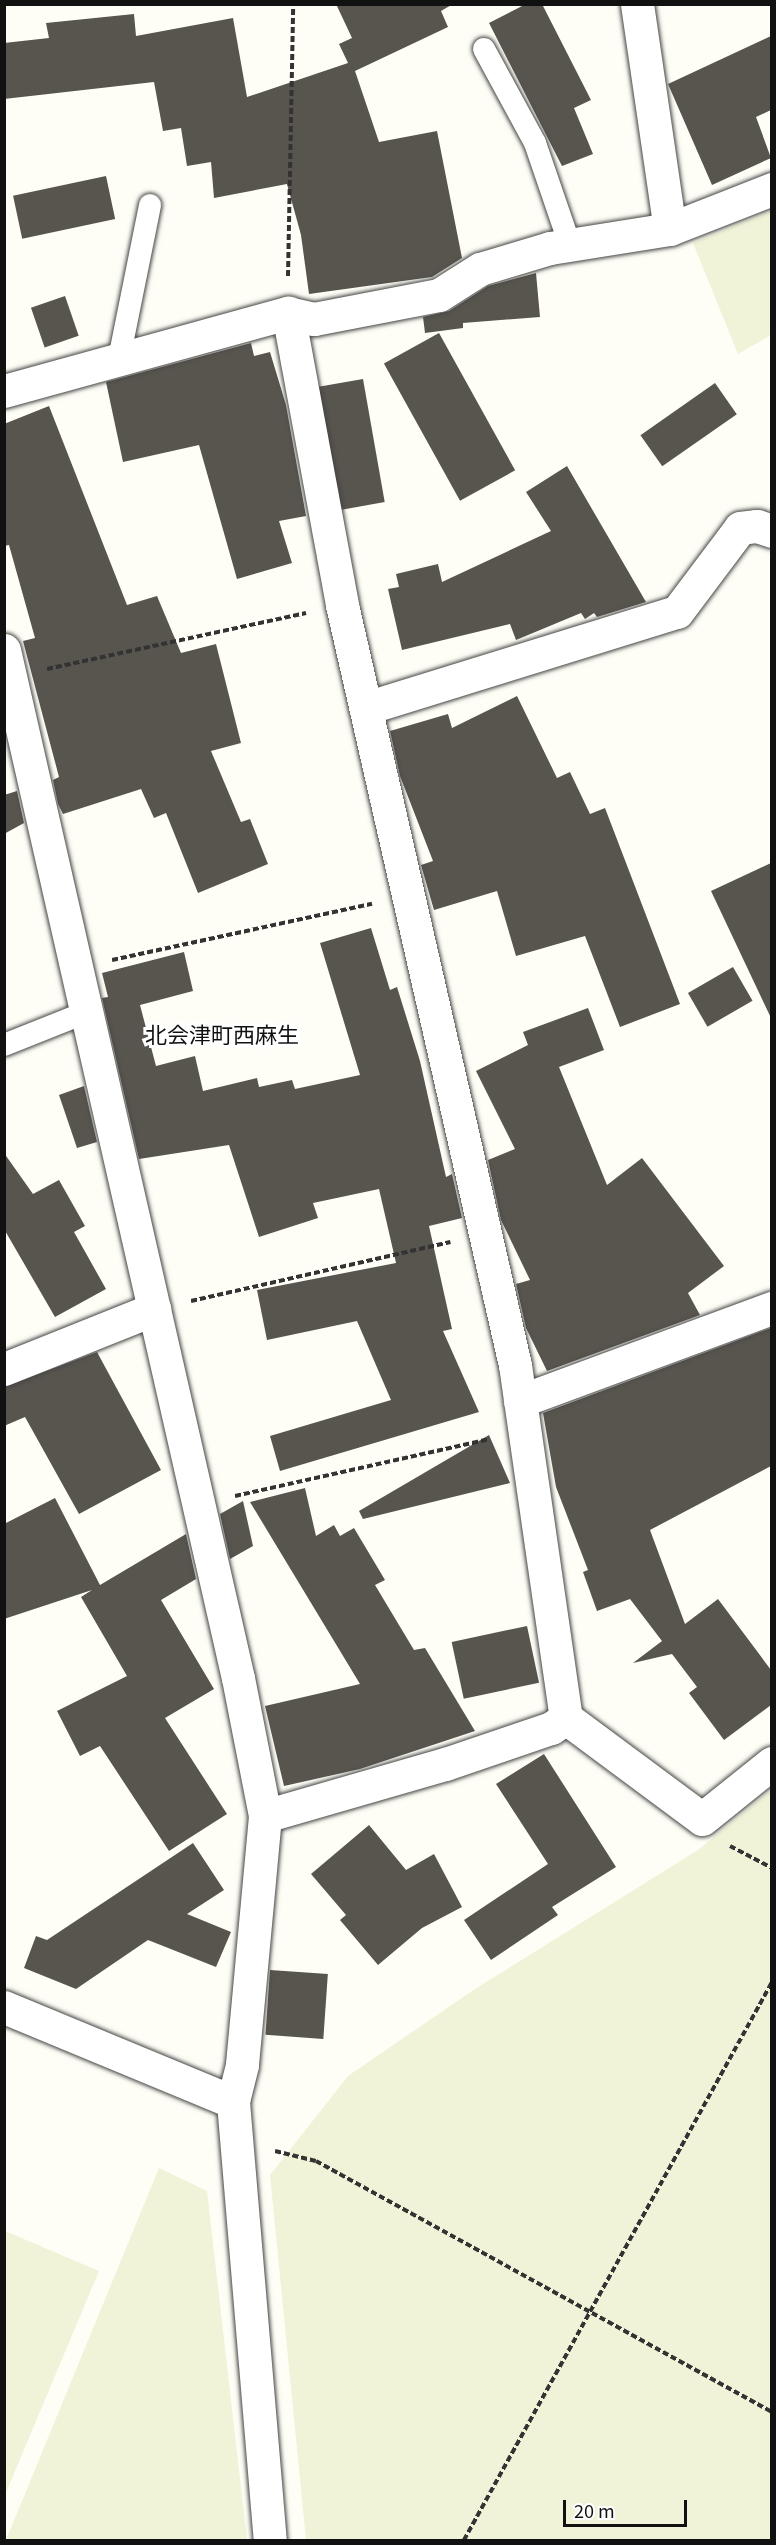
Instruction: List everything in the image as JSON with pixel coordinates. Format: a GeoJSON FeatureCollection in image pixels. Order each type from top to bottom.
{"type":"FeatureCollection","features":[{"type":"Feature","properties":{"kind":"street"},"geometry":{"type":"LineString","coordinates":[[638,4],[670,229]]}},
{"type":"Feature","properties":{"kind":"street"},"geometry":{"type":"LineString","coordinates":[[4,391],[288,313],[314,319],[440,295],[480,269],[570,245],[670,229],[771,189]]}},
{"type":"Feature","properties":{"kind":"street"},"geometry":{"type":"LineString","coordinates":[[288,313],[342,605],[485,1234],[522,1416],[566,1718],[702,1819],[771,1763]]}},
{"type":"Feature","properties":{"kind":"street"},"geometry":{"type":"LineString","coordinates":[[366,708],[677,612],[740,528],[757,526],[771,531]]}},
{"type":"Feature","properties":{"kind":"street"},"geometry":{"type":"LineString","coordinates":[[8,664],[198,1504],[265,1816],[242,2066],[233,2102],[270,2541]]}},
{"type":"Feature","properties":{"kind":"street"},"geometry":{"type":"LineString","coordinates":[[522,1416],[771,1308]]}},
{"type":"Feature","properties":{"kind":"street"},"geometry":{"type":"LineString","coordinates":[[4,1369],[154,1309]]}},
{"type":"Feature","properties":{"kind":"street"},"geometry":{"type":"LineString","coordinates":[[265,1816],[446,1764],[551,1728],[566,1718]]}},
{"type":"Feature","properties":{"kind":"street"},"geometry":{"type":"LineString","coordinates":[[4,2007],[233,2102]]}},
{"type":"Feature","properties":{"kind":"lane"},"geometry":{"type":"LineString","coordinates":[[484,49],[535,143],[570,245]]}},
{"type":"Feature","properties":{"kind":"lane"},"geometry":{"type":"LineString","coordinates":[[119,359],[150,205]]}},
{"type":"Feature","properties":{"kind":"lane"},"geometry":{"type":"LineString","coordinates":[[4,1045],[87,1012]]}},
{"type":"Feature","properties":{"kind":"path"},"geometry":{"type":"LineString","coordinates":[[288,313],[293,4]]}},
{"type":"Feature","properties":{"kind":"path"},"geometry":{"type":"LineString","coordinates":[[8,664],[342,605]]}},
{"type":"Feature","properties":{"kind":"path"},"geometry":{"type":"LineString","coordinates":[[76,967],[409,896]]}},
{"type":"Feature","properties":{"kind":"path"},"geometry":{"type":"LineString","coordinates":[[154,1309],[485,1234]]}},
{"type":"Feature","properties":{"kind":"path"},"geometry":{"type":"LineString","coordinates":[[198,1504],[522,1416]]}},
{"type":"Feature","properties":{"kind":"path"},"geometry":{"type":"LineString","coordinates":[[702,1819],[717,1838],[771,1868]]}},
{"type":"Feature","properties":{"kind":"path"},"geometry":{"type":"LineString","coordinates":[[464,2541],[771,1982]]}},
{"type":"Feature","properties":{"kind":"path"},"geometry":{"type":"LineString","coordinates":[[236,2141],[316,2161],[771,2412]]}},
{"type":"Feature","properties":{"kind":"green space"},"geometry":{"type":"Polygon","coordinates":[[[771,211],[771,335],[738,354],[693,243],[771,211]]]}},
{"type":"Feature","properties":{"kind":"green space"},"geometry":{"type":"Polygon","coordinates":[[[771,1790],[771,2540],[306,2540],[270,2175],[348,2076],[475,1989],[698,1850],[771,1790]]]}},
{"type":"Feature","properties":{"kind":"green space"},"geometry":{"type":"Polygon","coordinates":[[[159,2168],[207,2191],[247,2540],[6,2540],[159,2168]]]}},
{"type":"Feature","properties":{"kind":"green space"},"geometry":{"type":"Polygon","coordinates":[[[5,2231],[99,2271],[5,2495],[5,2231]]]}},
{"type":"Feature","properties":{"kind":"building"},"geometry":{"type":"Polygon","coordinates":[[[336,4],[453,4],[441,11],[448,27],[355,71],[379,142],[437,131],[462,258],[432,277],[309,294],[301,235],[287,184],[214,198],[211,162],[187,166],[181,128],[163,131],[154,82],[4,99],[4,43],[49,38],[46,23],[134,14],[136,36],[233,18],[247,97],[348,63],[339,44],[352,38],[336,4]]]}},
{"type":"Feature","properties":{"kind":"building"},"geometry":{"type":"Polygon","coordinates":[[[526,4],[542,4],[591,100],[574,108],[593,154],[562,166],[489,23],[526,4]]]}},
{"type":"Feature","properties":{"kind":"building"},"geometry":{"type":"Polygon","coordinates":[[[771,36],[771,110],[756,117],[771,158],[712,185],[668,84],[771,36]]]}},
{"type":"Feature","properties":{"kind":"building"},"geometry":{"type":"Polygon","coordinates":[[[106,176],[115,219],[22,239],[13,196],[106,176]]]}},
{"type":"Feature","properties":{"kind":"building"},"geometry":{"type":"Polygon","coordinates":[[[536,273],[540,317],[463,323],[463,328],[425,333],[423,317],[449,311],[488,286],[536,273]]]}},
{"type":"Feature","properties":{"kind":"building"},"geometry":{"type":"Polygon","coordinates":[[[65,296],[79,336],[45,347],[31,308],[65,296]]]}},
{"type":"Feature","properties":{"kind":"building"},"geometry":{"type":"Polygon","coordinates":[[[439,333],[515,470],[460,501],[384,364],[439,333]]]}},
{"type":"Feature","properties":{"kind":"building"},"geometry":{"type":"Polygon","coordinates":[[[251,343],[254,356],[270,352],[286,405],[306,516],[279,521],[292,563],[237,579],[199,445],[123,462],[106,382],[251,343]]]}},
{"type":"Feature","properties":{"kind":"building"},"geometry":{"type":"Polygon","coordinates":[[[363,379],[385,502],[340,510],[319,387],[363,379]]]}},
{"type":"Feature","properties":{"kind":"building"},"geometry":{"type":"Polygon","coordinates":[[[715,383],[737,414],[662,466],[640,435],[715,383]]]}},
{"type":"Feature","properties":{"kind":"building"},"geometry":{"type":"Polygon","coordinates":[[[49,406],[127,605],[157,596],[181,653],[216,644],[241,743],[211,751],[241,822],[250,819],[268,864],[198,893],[166,813],[154,818],[141,789],[63,814],[58,804],[53,780],[59,777],[23,641],[35,638],[9,545],[4,546],[4,424],[49,406]]]}},
{"type":"Feature","properties":{"kind":"building"},"geometry":{"type":"Polygon","coordinates":[[[567,466],[646,602],[597,617],[594,613],[585,619],[581,613],[516,640],[510,624],[402,650],[388,589],[399,587],[396,574],[438,564],[442,582],[551,531],[526,492],[567,466]]]}},
{"type":"Feature","properties":{"kind":"building"},"geometry":{"type":"Polygon","coordinates":[[[517,696],[557,778],[570,772],[590,814],[605,808],[680,1004],[620,1027],[585,936],[516,956],[497,891],[434,910],[421,865],[433,861],[400,776],[390,731],[448,714],[452,728],[517,696]]]}},
{"type":"Feature","properties":{"kind":"building"},"geometry":{"type":"Polygon","coordinates":[[[17,791],[24,823],[4,834],[4,795],[17,791]]]}},
{"type":"Feature","properties":{"kind":"building"},"geometry":{"type":"Polygon","coordinates":[[[771,863],[771,1018],[711,891],[771,863]]]}},
{"type":"Feature","properties":{"kind":"building"},"geometry":{"type":"Polygon","coordinates":[[[371,928],[390,990],[397,987],[420,1061],[446,1177],[452,1174],[462,1218],[429,1226],[452,1329],[443,1331],[479,1412],[280,1471],[270,1436],[391,1400],[357,1321],[267,1340],[257,1290],[396,1263],[379,1189],[313,1203],[318,1218],[259,1237],[229,1145],[139,1159],[102,998],[108,997],[102,973],[184,952],[193,991],[140,1005],[156,1066],[195,1056],[203,1091],[257,1078],[259,1087],[292,1080],[295,1089],[360,1075],[320,943],[371,928]]]}},
{"type":"Feature","properties":{"kind":"building"},"geometry":{"type":"Polygon","coordinates":[[[733,967],[753,1001],[707,1027],[688,993],[733,967]]]}},
{"type":"Feature","properties":{"kind":"building"},"geometry":{"type":"Polygon","coordinates":[[[588,1008],[604,1050],[559,1067],[607,1185],[642,1158],[724,1266],[688,1293],[700,1315],[547,1371],[526,1328],[516,1284],[530,1280],[501,1220],[488,1160],[515,1149],[476,1071],[528,1045],[523,1032],[588,1008]]]}},
{"type":"Feature","properties":{"kind":"building"},"geometry":{"type":"Polygon","coordinates":[[[84,1086],[97,1142],[77,1148],[59,1095],[84,1086]]]}},
{"type":"Feature","properties":{"kind":"building"},"geometry":{"type":"Polygon","coordinates":[[[4,1153],[33,1194],[59,1180],[85,1226],[74,1232],[106,1289],[55,1317],[4,1229],[4,1153]]]}},
{"type":"Feature","properties":{"kind":"building"},"geometry":{"type":"Polygon","coordinates":[[[771,1328],[771,1466],[650,1530],[685,1624],[718,1599],[771,1670],[771,1705],[724,1740],[689,1693],[697,1687],[672,1654],[633,1663],[662,1641],[630,1599],[597,1611],[583,1572],[588,1570],[556,1487],[543,1413],[771,1328]]]}},
{"type":"Feature","properties":{"kind":"building"},"geometry":{"type":"Polygon","coordinates":[[[97,1352],[161,1470],[79,1514],[25,1417],[4,1426],[4,1387],[97,1352]]]}},
{"type":"Feature","properties":{"kind":"building"},"geometry":{"type":"Polygon","coordinates":[[[489,1435],[510,1483],[363,1519],[359,1511],[489,1435]]]}},
{"type":"Feature","properties":{"kind":"building"},"geometry":{"type":"Polygon","coordinates":[[[305,1488],[316,1536],[334,1525],[340,1536],[354,1528],[385,1580],[375,1585],[414,1650],[425,1648],[475,1731],[360,1769],[284,1786],[265,1706],[360,1684],[250,1502],[305,1488]]]}},
{"type":"Feature","properties":{"kind":"building"},"geometry":{"type":"Polygon","coordinates":[[[55,1498],[100,1585],[186,1534],[196,1579],[161,1600],[214,1689],[165,1718],[227,1814],[169,1851],[100,1746],[80,1756],[57,1711],[127,1676],[81,1597],[92,1590],[4,1619],[4,1524],[55,1498]]]}},
{"type":"Feature","properties":{"kind":"building"},"geometry":{"type":"Polygon","coordinates":[[[243,1501],[253,1546],[230,1559],[220,1514],[243,1501]]]}},
{"type":"Feature","properties":{"kind":"building"},"geometry":{"type":"Polygon","coordinates":[[[527,1626],[539,1683],[464,1699],[452,1642],[527,1626]]]}},
{"type":"Feature","properties":{"kind":"building"},"geometry":{"type":"Polygon","coordinates":[[[544,1754],[616,1867],[552,1907],[558,1915],[491,1960],[464,1920],[548,1864],[496,1784],[544,1754]]]}},
{"type":"Feature","properties":{"kind":"building"},"geometry":{"type":"Polygon","coordinates":[[[369,1825],[406,1870],[434,1854],[462,1907],[422,1928],[378,1965],[340,1920],[346,1915],[311,1874],[369,1825]]]}},
{"type":"Feature","properties":{"kind":"building"},"geometry":{"type":"Polygon","coordinates":[[[193,1843],[224,1890],[187,1914],[231,1932],[216,1967],[148,1940],[76,1989],[24,1968],[36,1936],[47,1940],[193,1843]]]}},
{"type":"Feature","properties":{"kind":"building"},"geometry":{"type":"Polygon","coordinates":[[[270,1970],[328,1974],[323,2039],[265,2035],[270,1970]]]}},
{"type":"Feature","properties":{"kind":"district","name":"北会津町西麻生"},"geometry":{"type":"Point","coordinates":[222,1034]}}]}
